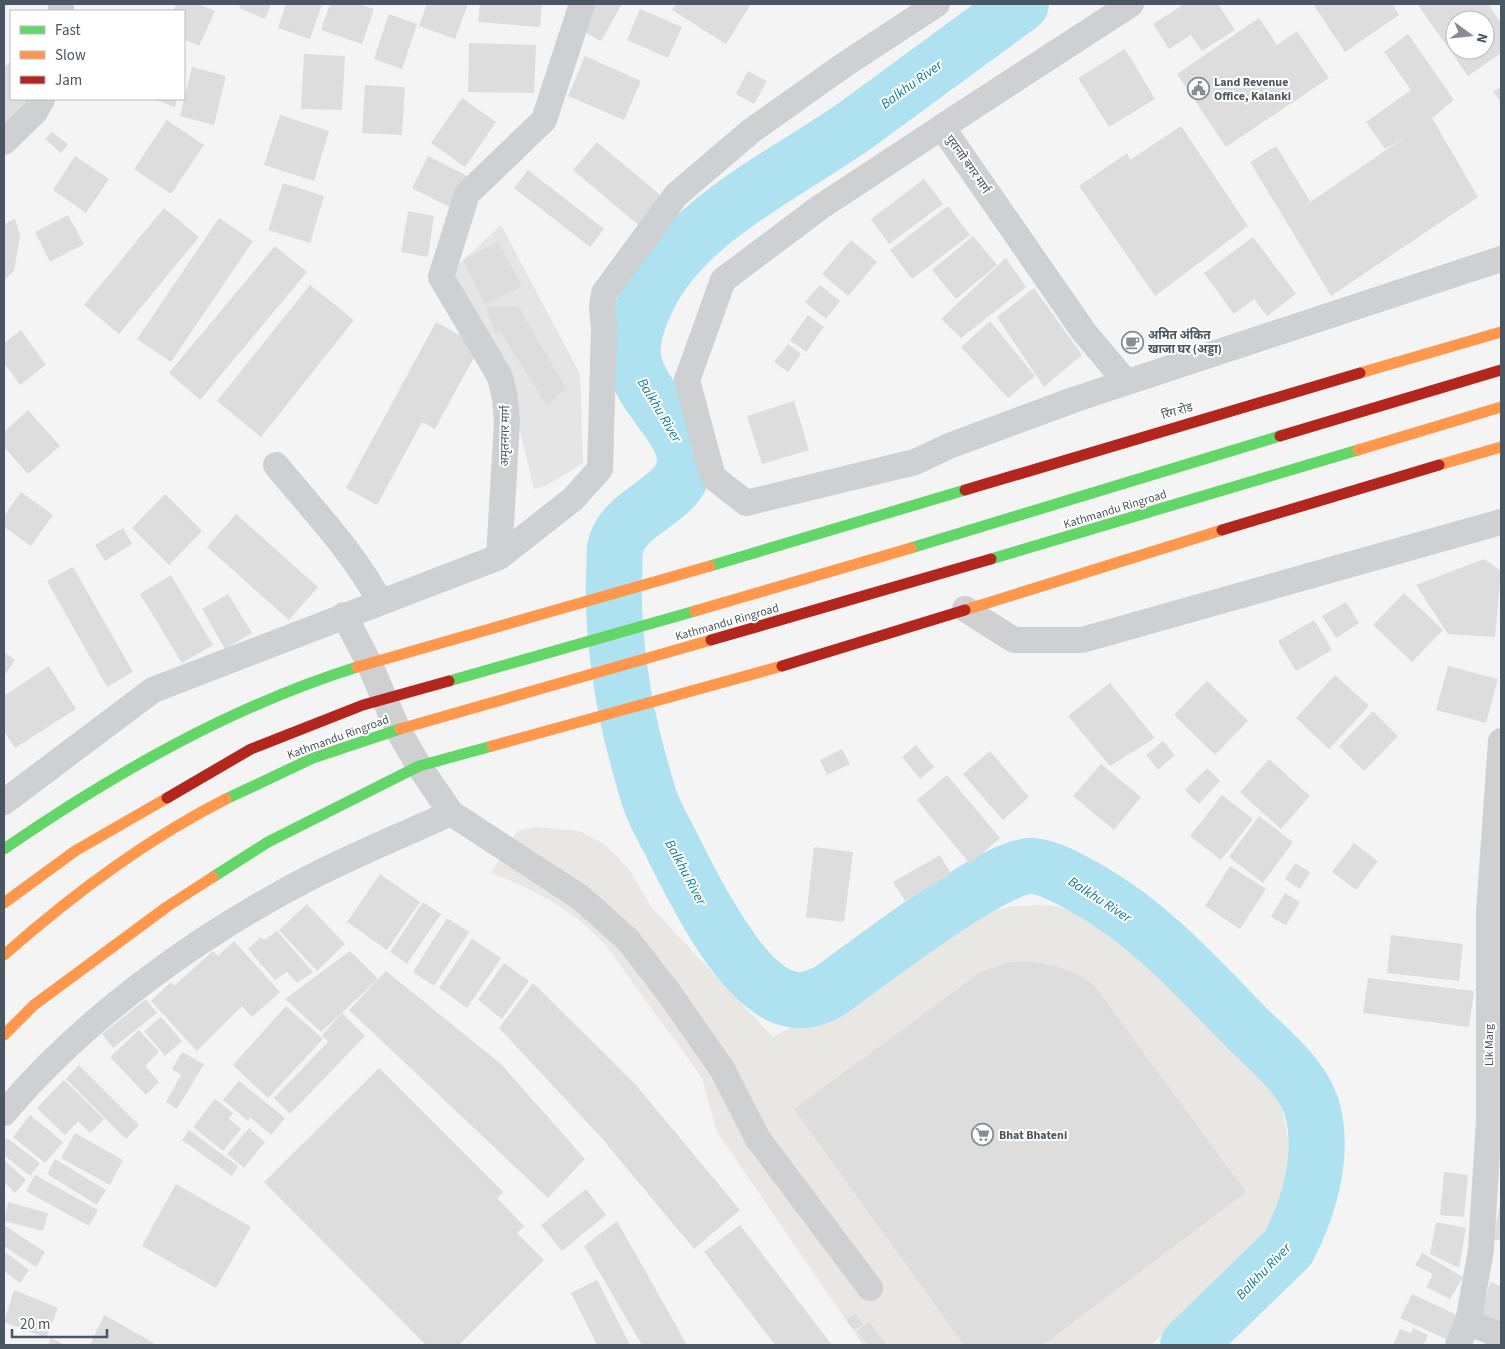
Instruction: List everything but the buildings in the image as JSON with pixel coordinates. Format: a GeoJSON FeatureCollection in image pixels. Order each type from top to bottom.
{"type":"FeatureCollection","features":[{"type":"Feature","properties":{"kind":"main road","name":"रिंग रोड"},"geometry":{"type":"LineString","coordinates":[[4,849],[59,810],[190,735],[302,685],[369,663],[787,544],[1150,433],[1501,332]]}},
{"type":"Feature","properties":{"kind":"main road","name":"Kathmandu Ringroad"},"geometry":{"type":"LineString","coordinates":[[4,904],[75,851],[251,749],[364,705],[797,582],[1501,370]]}},
{"type":"Feature","properties":{"kind":"main road","name":"Kathmandu Ringroad"},"geometry":{"type":"LineString","coordinates":[[4,955],[82,888],[163,835],[238,794],[303,762],[398,730],[809,613],[1501,407]]}},
{"type":"Feature","properties":{"kind":"main road"},"geometry":{"type":"LineString","coordinates":[[4,1034],[34,1005],[168,906],[268,842],[419,766],[826,654],[965,609],[1501,447]]}},
{"type":"Feature","properties":{"kind":"street","name":"अमृतनगर मार्ग"},"geometry":{"type":"LineString","coordinates":[[500,557],[507,422],[505,398],[500,377],[441,278],[467,194],[544,120],[582,4]]}},
{"type":"Feature","properties":{"kind":"street"},"geometry":{"type":"LineString","coordinates":[[4,802],[154,690],[500,557],[573,500],[600,469],[604,328],[602,307],[604,293],[676,195],[751,131],[844,65],[937,4]]}},
{"type":"Feature","properties":{"kind":"street","name":"पुरानाो बगर मार्ग"},"geometry":{"type":"LineString","coordinates":[[1126,382],[1084,332],[942,126],[1131,4]]}},
{"type":"Feature","properties":{"kind":"street"},"geometry":{"type":"LineString","coordinates":[[4,142],[35,112],[41,100]]}},
{"type":"Feature","properties":{"kind":"street"},"geometry":{"type":"LineString","coordinates":[[942,126],[819,208],[723,280],[687,380],[713,477],[746,503],[915,462],[949,446],[1126,382],[1501,259]]}},
{"type":"Feature","properties":{"kind":"street"},"geometry":{"type":"LineString","coordinates":[[276,465],[352,560],[372,587],[380,602]]}},
{"type":"Feature","properties":{"kind":"street"},"geometry":{"type":"LineString","coordinates":[[965,609],[1014,640],[1082,640],[1501,522]]}},
{"type":"Feature","properties":{"kind":"street"},"geometry":{"type":"LineString","coordinates":[[344,616],[369,663],[398,730],[419,766],[451,813],[581,898],[628,940],[669,993],[722,1069],[758,1139],[870,1288]]}},
{"type":"Feature","properties":{"kind":"street","name":"Lik Marg"},"geometry":{"type":"LineString","coordinates":[[1463,1334],[1491,1252],[1495,1120],[1489,912],[1501,741]]}},
{"type":"Feature","properties":{"kind":"street"},"geometry":{"type":"LineString","coordinates":[[4,1112],[55,1058],[105,1014],[212,935],[312,877],[451,813]]}},
{"type":"Feature","properties":{"kind":"street"},"geometry":{"type":"LineString","coordinates":[[1463,1334],[1501,1336]]}},
{"type":"Feature","properties":{"kind":"shaded area"},"geometry":{"type":"Polygon","coordinates":[[[501,225],[580,374],[583,463],[546,486],[534,489],[508,382],[450,272],[501,225]]]}},
{"type":"Feature","properties":{"kind":"shaded area"},"geometry":{"type":"Polygon","coordinates":[[[536,827],[579,831],[602,843],[612,851],[629,870],[653,909],[773,1037],[830,1007],[869,979],[937,937],[994,911],[1012,906],[1047,905],[1079,911],[1107,923],[1129,936],[1155,957],[1280,1099],[1290,1149],[1290,1171],[1285,1200],[1256,1246],[1151,1345],[863,1345],[717,1132],[702,1078],[604,943],[578,919],[551,901],[525,887],[491,873],[517,831],[536,827]]]}},
{"type":"Feature","properties":{"kind":"waterway","name":"Balkhu River"},"geometry":{"type":"LineString","coordinates":[[1021,4],[856,125],[741,200],[687,244],[666,269],[649,296],[640,315],[635,332],[633,360],[644,386],[678,436],[683,446],[685,458],[683,473],[676,485],[630,523],[621,534],[615,548],[614,597],[616,644],[632,737],[647,792],[656,815],[707,913],[722,936],[755,977],[772,991],[790,999],[800,1000],[814,998],[828,992],[962,898],[1016,869],[1033,866],[1040,867],[1074,881],[1131,917],[1189,969],[1294,1076],[1309,1099],[1316,1129],[1317,1147],[1308,1199],[1296,1233],[1288,1248],[1188,1345]]}},
{"type":"Feature","properties":{"kind":"traffic: fast"},"geometry":{"type":"LineString","coordinates":[[911,548],[1280,436]]}},
{"type":"Feature","properties":{"kind":"traffic: fast"},"geometry":{"type":"LineString","coordinates":[[991,559],[1358,450]]}},
{"type":"Feature","properties":{"kind":"traffic: fast"},"geometry":{"type":"LineString","coordinates":[[710,566],[965,490]]}},
{"type":"Feature","properties":{"kind":"traffic: fast"},"geometry":{"type":"LineString","coordinates":[[449,681],[695,611]]}},
{"type":"Feature","properties":{"kind":"traffic: fast"},"geometry":{"type":"LineString","coordinates":[[4,849],[45,821],[130,769],[218,722],[310,683],[357,667]]}},
{"type":"Feature","properties":{"kind":"traffic: fast"},"geometry":{"type":"LineString","coordinates":[[226,799],[313,758],[400,729]]}},
{"type":"Feature","properties":{"kind":"traffic: fast"},"geometry":{"type":"LineString","coordinates":[[213,877],[268,842],[419,766],[492,746]]}},
{"type":"Feature","properties":{"kind":"traffic: slow"},"geometry":{"type":"LineString","coordinates":[[1360,373],[1501,332]]}},
{"type":"Feature","properties":{"kind":"traffic: slow"},"geometry":{"type":"LineString","coordinates":[[1358,450],[1501,407]]}},
{"type":"Feature","properties":{"kind":"traffic: slow"},"geometry":{"type":"LineString","coordinates":[[1439,465],[1501,447]]}},
{"type":"Feature","properties":{"kind":"traffic: slow"},"geometry":{"type":"LineString","coordinates":[[965,610],[1222,530]]}},
{"type":"Feature","properties":{"kind":"traffic: slow"},"geometry":{"type":"LineString","coordinates":[[695,611],[911,548]]}},
{"type":"Feature","properties":{"kind":"traffic: slow"},"geometry":{"type":"LineString","coordinates":[[357,667],[710,566]]}},
{"type":"Feature","properties":{"kind":"traffic: slow"},"geometry":{"type":"LineString","coordinates":[[400,729],[711,640]]}},
{"type":"Feature","properties":{"kind":"traffic: slow"},"geometry":{"type":"LineString","coordinates":[[492,746],[782,666]]}},
{"type":"Feature","properties":{"kind":"traffic: slow"},"geometry":{"type":"LineString","coordinates":[[4,903],[75,851],[167,798]]}},
{"type":"Feature","properties":{"kind":"traffic: slow"},"geometry":{"type":"LineString","coordinates":[[4,955],[56,911],[110,870],[167,832],[226,799]]}},
{"type":"Feature","properties":{"kind":"traffic: slow"},"geometry":{"type":"LineString","coordinates":[[4,1035],[34,1005],[168,906],[213,877]]}},
{"type":"Feature","properties":{"kind":"traffic: jam"},"geometry":{"type":"LineString","coordinates":[[1280,436],[1501,370]]}},
{"type":"Feature","properties":{"kind":"traffic: jam"},"geometry":{"type":"LineString","coordinates":[[965,490],[1360,373]]}},
{"type":"Feature","properties":{"kind":"traffic: jam"},"geometry":{"type":"LineString","coordinates":[[1222,530],[1439,465]]}},
{"type":"Feature","properties":{"kind":"traffic: jam"},"geometry":{"type":"LineString","coordinates":[[711,640],[991,559]]}},
{"type":"Feature","properties":{"kind":"traffic: jam"},"geometry":{"type":"LineString","coordinates":[[782,666],[965,610]]}},
{"type":"Feature","properties":{"kind":"traffic: jam"},"geometry":{"type":"LineString","coordinates":[[167,798],[251,749],[363,705],[449,681]]}},
{"type":"Feature","properties":{"kind":"place","name":"Land Revenue Office, Kalanki"},"geometry":{"type":"Point","coordinates":[1198,89]}},
{"type":"Feature","properties":{"kind":"place","name":"अमित अंकित खाजा घर (अड्डा)"},"geometry":{"type":"Point","coordinates":[1132,342]}},
{"type":"Feature","properties":{"kind":"place","name":"Bhat Bhateni"},"geometry":{"type":"Point","coordinates":[983,1135]}}]}
